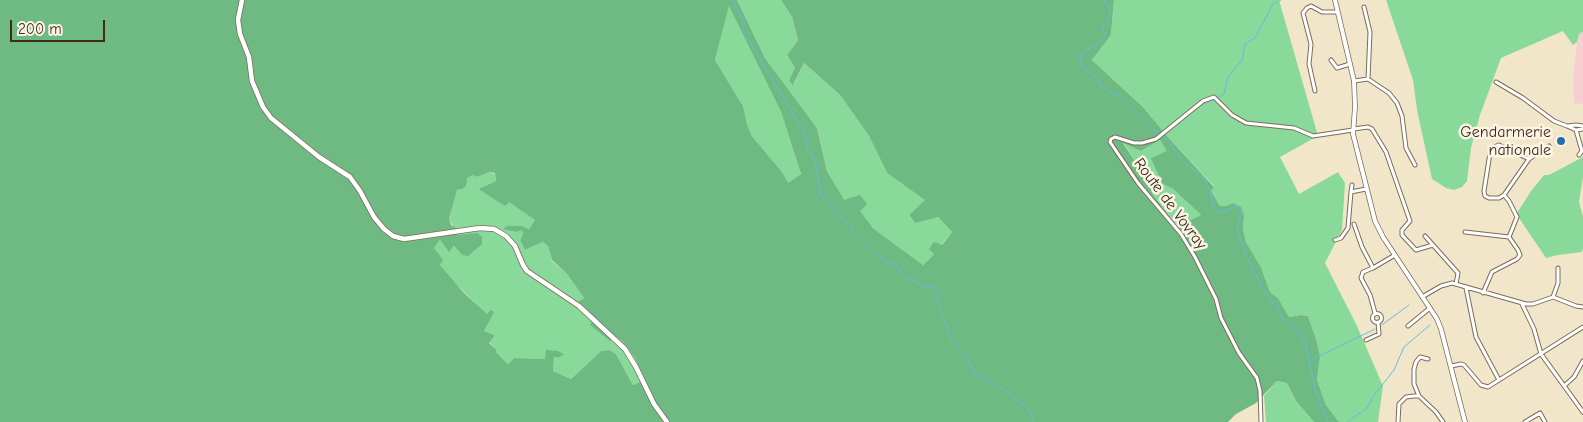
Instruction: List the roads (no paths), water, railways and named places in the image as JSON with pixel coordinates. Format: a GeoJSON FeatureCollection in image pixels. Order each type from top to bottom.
{"type":"FeatureCollection","features":[{"type":"Feature","properties":{"kind":"main road"},"geometry":{"type":"LineString","coordinates":[[242,0],[238,20],[239,30],[249,57],[252,81],[265,110],[274,120],[314,153],[350,177],[374,217],[388,233],[397,238],[409,239],[447,234],[471,228],[491,229],[504,235],[515,246],[523,265],[529,273],[579,306],[624,348],[636,367],[654,404],[667,422]]}},
{"type":"Feature","properties":{"kind":"street"},"geometry":{"type":"LineString","coordinates":[[1334,0],[1354,81],[1356,107],[1353,129],[1375,221],[1430,308],[1441,329],[1465,422]]}},
{"type":"Feature","properties":{"kind":"street"},"geometry":{"type":"LineString","coordinates":[[1315,91],[1309,64],[1311,44],[1303,13],[1311,6],[1322,12],[1337,12]]}},
{"type":"Feature","properties":{"kind":"street"},"geometry":{"type":"LineString","coordinates":[[1364,6],[1370,32],[1368,79]]}},
{"type":"Feature","properties":{"kind":"street"},"geometry":{"type":"LineString","coordinates":[[1331,60],[1337,68],[1350,64]]}},
{"type":"Feature","properties":{"kind":"street"},"geometry":{"type":"LineString","coordinates":[[1354,81],[1368,79],[1384,89],[1396,103],[1402,116],[1406,148],[1415,165]]}},
{"type":"Feature","properties":{"kind":"street"},"geometry":{"type":"LineString","coordinates":[[1496,82],[1523,98],[1554,121],[1576,130],[1583,127]]}},
{"type":"Feature","properties":{"kind":"street","name":"Route de Vovray"},"geometry":{"type":"LineString","coordinates":[[1261,422],[1260,392],[1257,379],[1221,318],[1210,284],[1181,234],[1138,183],[1110,145],[1110,139],[1114,137],[1134,143],[1142,143],[1159,136],[1197,105],[1214,97],[1232,115],[1246,123],[1294,128],[1313,136],[1353,129]]}},
{"type":"Feature","properties":{"kind":"street"},"geometry":{"type":"LineString","coordinates":[[1567,126],[1576,124],[1583,127]]}},
{"type":"Feature","properties":{"kind":"street"},"geometry":{"type":"LineString","coordinates":[[1353,129],[1368,127],[1372,129],[1386,152],[1410,221],[1402,230],[1402,235],[1416,250],[1433,245]]}},
{"type":"Feature","properties":{"kind":"street"},"geometry":{"type":"LineString","coordinates":[[1576,130],[1582,151],[1579,155]]}},
{"type":"Feature","properties":{"kind":"street"},"geometry":{"type":"LineString","coordinates":[[1529,160],[1500,145],[1494,147],[1490,153],[1484,191],[1485,196],[1499,198],[1504,195],[1529,160],[1548,146]]}},
{"type":"Feature","properties":{"kind":"street"},"geometry":{"type":"LineString","coordinates":[[1335,240],[1341,238],[1348,228],[1352,185]]}},
{"type":"Feature","properties":{"kind":"street"},"geometry":{"type":"LineString","coordinates":[[1351,192],[1366,189]]}},
{"type":"Feature","properties":{"kind":"street"},"geometry":{"type":"LineString","coordinates":[[1504,195],[1517,217],[1509,237]]}},
{"type":"Feature","properties":{"kind":"street"},"geometry":{"type":"LineString","coordinates":[[1354,224],[1372,268]]}},
{"type":"Feature","properties":{"kind":"street"},"geometry":{"type":"LineString","coordinates":[[1465,232],[1509,237],[1520,255],[1517,259],[1492,272],[1484,293]]}},
{"type":"Feature","properties":{"kind":"street"},"geometry":{"type":"LineString","coordinates":[[1425,236],[1458,273],[1456,284]]}},
{"type":"Feature","properties":{"kind":"street"},"geometry":{"type":"LineString","coordinates":[[1378,322],[1372,319],[1375,313],[1370,295],[1362,278],[1363,272],[1395,254]]}},
{"type":"Feature","properties":{"kind":"street"},"geometry":{"type":"LineString","coordinates":[[1553,297],[1558,284],[1558,268]]}},
{"type":"Feature","properties":{"kind":"street"},"geometry":{"type":"LineString","coordinates":[[1422,297],[1445,284],[1456,284],[1522,303],[1533,304],[1553,297],[1583,307]]}},
{"type":"Feature","properties":{"kind":"street"},"geometry":{"type":"LineString","coordinates":[[1466,288],[1476,337],[1499,380]]}},
{"type":"Feature","properties":{"kind":"street"},"geometry":{"type":"LineString","coordinates":[[1522,303],[1534,329],[1541,354],[1583,412]]}},
{"type":"Feature","properties":{"kind":"street"},"geometry":{"type":"LineString","coordinates":[[1408,326],[1430,308]]}},
{"type":"Feature","properties":{"kind":"street"},"geometry":{"type":"LineString","coordinates":[[1366,340],[1378,334],[1378,322],[1382,319],[1381,315],[1375,313]]}},
{"type":"Feature","properties":{"kind":"street"},"geometry":{"type":"LineString","coordinates":[[1451,366],[1464,365],[1481,385],[1485,387],[1490,386],[1583,327]]}},
{"type":"Feature","properties":{"kind":"street"},"geometry":{"type":"LineString","coordinates":[[1428,359],[1420,357],[1416,362],[1414,384],[1419,396],[1436,412],[1443,422]]}},
{"type":"Feature","properties":{"kind":"street"},"geometry":{"type":"LineString","coordinates":[[1564,386],[1574,377],[1583,361]]}},
{"type":"Feature","properties":{"kind":"street"},"geometry":{"type":"LineString","coordinates":[[1398,422],[1401,401],[1409,396],[1419,396]]}},
{"type":"Feature","properties":{"kind":"street"},"geometry":{"type":"LineString","coordinates":[[1525,422],[1540,413],[1545,422]]}},
{"type":"Feature","properties":{"kind":"waterway"},"geometry":{"type":"LineString","coordinates":[[732,0],[745,23],[743,31],[805,134],[808,150],[815,161],[821,196],[838,212],[855,235]]}},
{"type":"Feature","properties":{"kind":"waterway"},"geometry":{"type":"LineString","coordinates":[[1104,0],[1109,6],[1110,17],[1102,30],[1106,34],[1102,40],[1080,55],[1082,66],[1097,78],[1101,86],[1119,96],[1150,129],[1167,139],[1182,160],[1203,177],[1209,189],[1214,207],[1219,212],[1237,206],[1241,210],[1237,228],[1247,257],[1262,287],[1277,307],[1282,318],[1299,332],[1305,342],[1316,393],[1328,422]]}},
{"type":"Feature","properties":{"kind":"waterway"},"geometry":{"type":"LineString","coordinates":[[1218,98],[1224,94],[1228,77],[1242,60],[1245,44],[1255,38],[1273,4],[1281,0]]}},
{"type":"Feature","properties":{"kind":"waterway"},"geometry":{"type":"LineString","coordinates":[[1204,104],[1213,100]]}},
{"type":"Feature","properties":{"kind":"waterway"},"geometry":{"type":"LineString","coordinates":[[859,239],[885,262],[896,265],[904,276],[910,280],[924,286],[933,287],[934,291],[939,295],[937,301],[952,340],[968,359],[975,373],[995,384],[1027,407],[1034,422]]}},
{"type":"Feature","properties":{"kind":"waterway"},"geometry":{"type":"LineString","coordinates":[[1382,325],[1409,305]]}},
{"type":"Feature","properties":{"kind":"waterway"},"geometry":{"type":"LineString","coordinates":[[1347,422],[1367,408],[1375,394],[1394,370],[1404,347],[1430,325]]}},
{"type":"Feature","properties":{"kind":"waterway"},"geometry":{"type":"LineString","coordinates":[[1309,361],[1375,329]]}},
{"type":"Feature","properties":{"kind":"place","name":"Gendarmerie nationale"},"geometry":{"type":"Point","coordinates":[1561,141]}}]}
